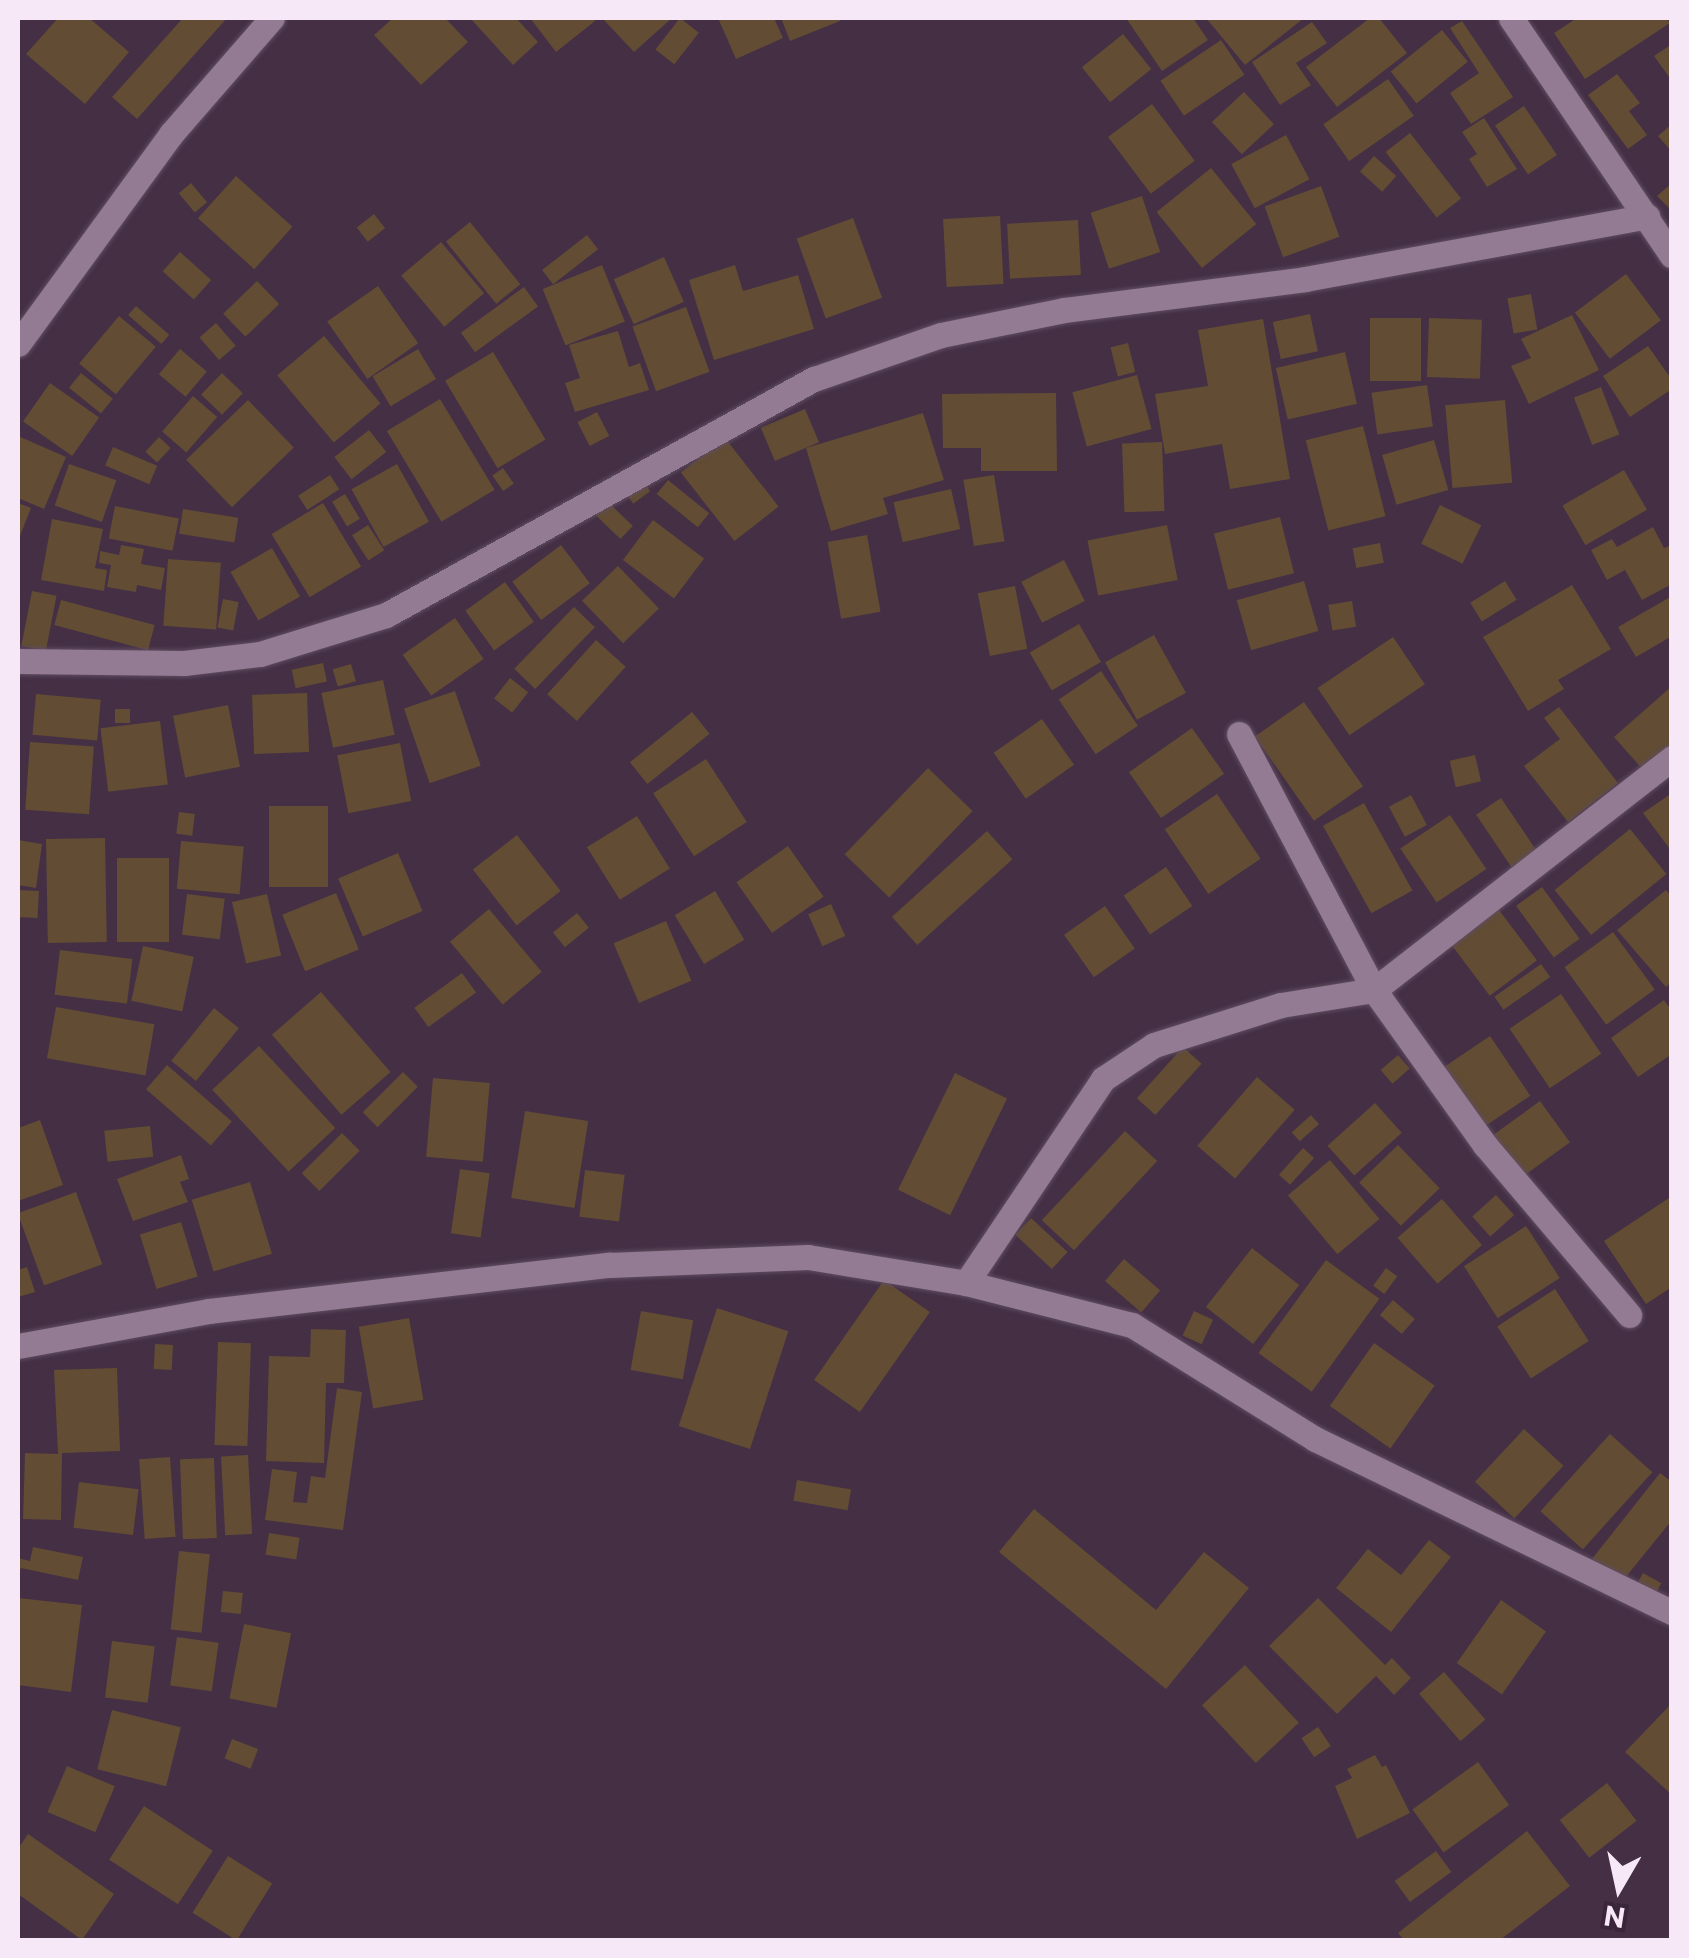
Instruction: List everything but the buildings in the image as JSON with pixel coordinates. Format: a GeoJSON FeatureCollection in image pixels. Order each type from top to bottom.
{"type":"FeatureCollection","features":[{"type":"Feature","properties":{"kind":"street"},"geometry":{"type":"LineString","coordinates":[[18,344],[171,134],[272,18]]}},
{"type":"Feature","properties":{"kind":"street"},"geometry":{"type":"LineString","coordinates":[[1511,18],[1672,256]]}},
{"type":"Feature","properties":{"kind":"street"},"geometry":{"type":"LineString","coordinates":[[18,661],[184,662],[260,654],[386,615],[814,379],[941,334],[1064,310],[1305,280],[1647,216]]}},
{"type":"Feature","properties":{"kind":"street"},"geometry":{"type":"LineString","coordinates":[[1238,734],[1374,990],[1485,1145],[1629,1314]]}},
{"type":"Feature","properties":{"kind":"street"},"geometry":{"type":"LineString","coordinates":[[966,1283],[1102,1079],[1154,1045],[1281,1005],[1374,990],[1672,758]]}},
{"type":"Feature","properties":{"kind":"street"},"geometry":{"type":"LineString","coordinates":[[18,1346],[210,1311],[609,1265],[808,1256],[966,1283],[1132,1325],[1315,1439],[1672,1612]]}}]}
